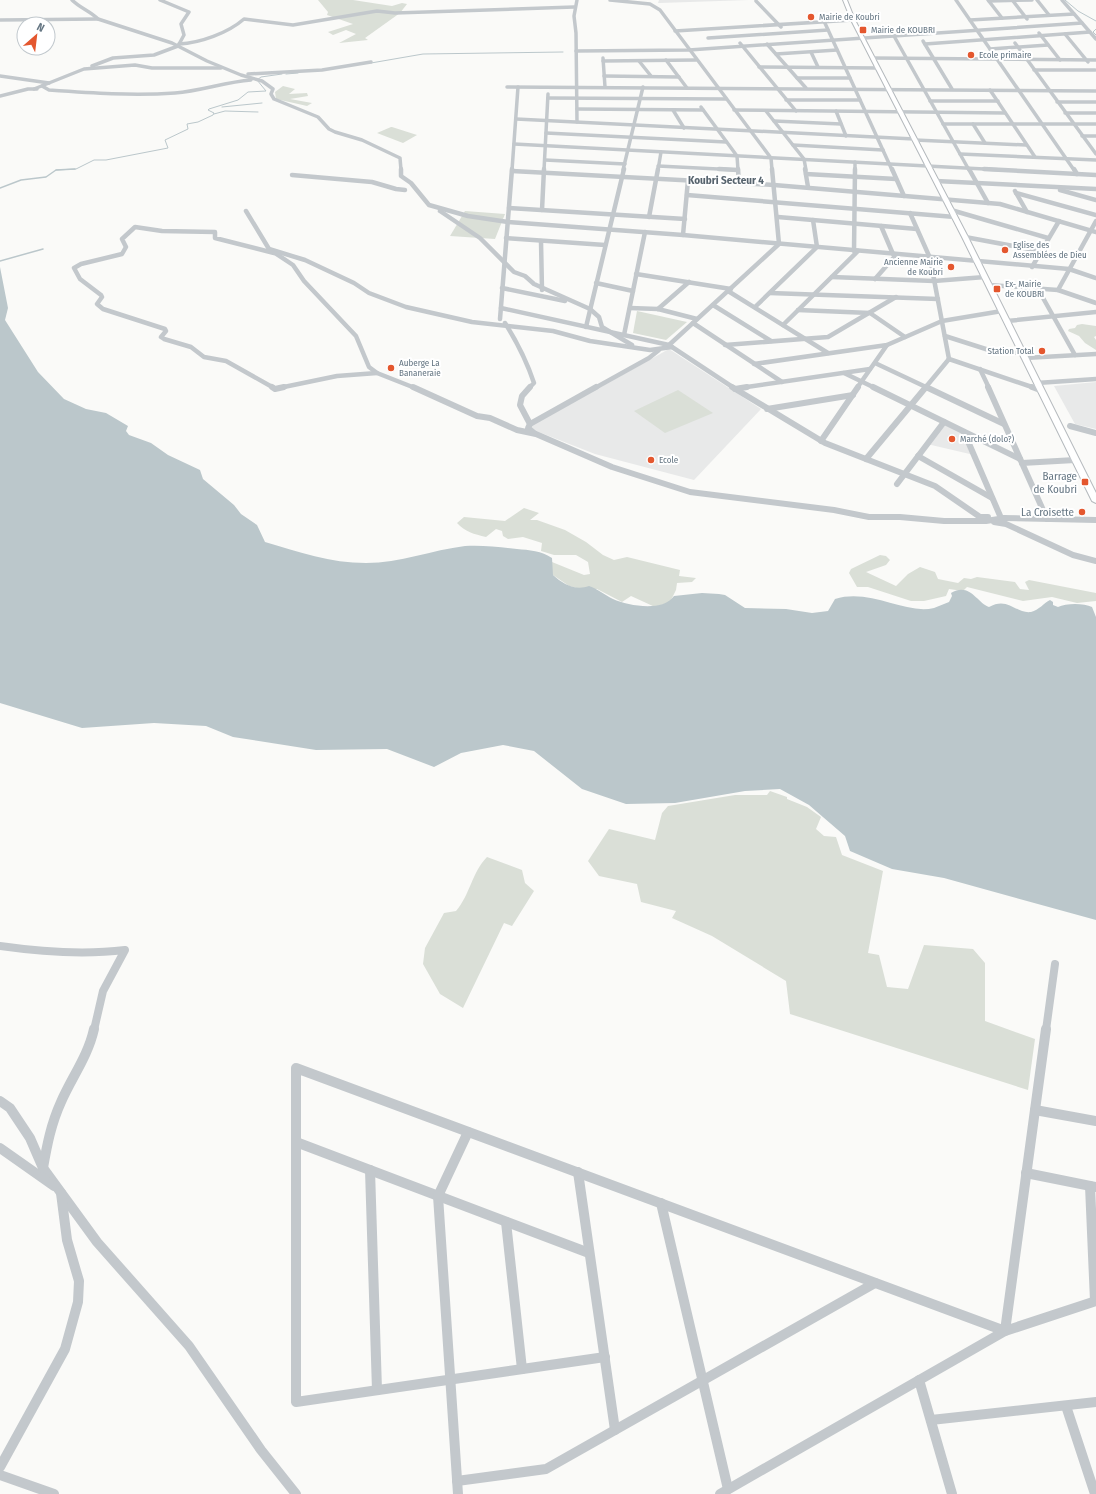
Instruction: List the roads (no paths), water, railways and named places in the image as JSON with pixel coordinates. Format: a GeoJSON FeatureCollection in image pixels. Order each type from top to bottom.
{"type":"FeatureCollection","features":[{"type":"Feature","properties":{"kind":"highway"},"geometry":{"type":"LineString","coordinates":[[844,2],[966,237],[1096,501]]}},
{"type":"Feature","properties":{"kind":"street"},"geometry":{"type":"LineString","coordinates":[[72,0],[78,6],[89,10],[93,16],[178,45],[225,68],[257,80],[273,89],[271,94],[274,99],[318,117],[329,129],[335,132],[362,140],[400,158],[401,176],[411,183],[429,205],[480,238],[514,272],[524,276],[534,284],[542,286],[590,308],[599,317],[602,327],[639,348]]}},
{"type":"Feature","properties":{"kind":"street"},"geometry":{"type":"LineString","coordinates":[[160,0],[189,12],[181,21],[181,30],[184,35],[178,45]]}},
{"type":"Feature","properties":{"kind":"street"},"geometry":{"type":"LineString","coordinates":[[577,0],[574,7],[573,24],[576,31],[574,42],[576,51],[577,122]]}},
{"type":"Feature","properties":{"kind":"street"},"geometry":{"type":"LineString","coordinates":[[530,424],[594,387],[649,358],[659,350],[671,346],[695,321],[779,244],[778,217],[771,158],[660,10],[654,6],[634,1],[610,0]]}},
{"type":"Feature","properties":{"kind":"street"},"geometry":{"type":"LineString","coordinates":[[956,0],[1077,174]]}},
{"type":"Feature","properties":{"kind":"street"},"geometry":{"type":"LineString","coordinates":[[988,1],[1032,0]]}},
{"type":"Feature","properties":{"kind":"street"},"geometry":{"type":"LineString","coordinates":[[1037,0],[1049,15]]}},
{"type":"Feature","properties":{"kind":"street"},"geometry":{"type":"LineString","coordinates":[[1062,0],[1096,39]]}},
{"type":"Feature","properties":{"kind":"street"},"geometry":{"type":"LineString","coordinates":[[756,1],[796,42]]}},
{"type":"Feature","properties":{"kind":"street"},"geometry":{"type":"LineString","coordinates":[[988,1],[1002,18]]}},
{"type":"Feature","properties":{"kind":"street"},"geometry":{"type":"LineString","coordinates":[[1013,1],[1060,60]]}},
{"type":"Feature","properties":{"kind":"street"},"geometry":{"type":"LineString","coordinates":[[0,76],[49,83],[57,82],[84,69],[113,58],[154,55],[178,45],[216,34],[236,26],[244,19],[288,23],[293,25],[377,11],[400,13],[574,7]]}},
{"type":"Feature","properties":{"kind":"street"},"geometry":{"type":"LineString","coordinates":[[970,20],[1074,14]]}},
{"type":"Feature","properties":{"kind":"street"},"geometry":{"type":"LineString","coordinates":[[0,20],[100,19]]}},
{"type":"Feature","properties":{"kind":"street"},"geometry":{"type":"LineString","coordinates":[[675,31],[853,20]]}},
{"type":"Feature","properties":{"kind":"street"},"geometry":{"type":"LineString","coordinates":[[824,22],[904,196]]}},
{"type":"Feature","properties":{"kind":"street"},"geometry":{"type":"LineString","coordinates":[[576,51],[689,50],[1082,23]]}},
{"type":"Feature","properties":{"kind":"street"},"geometry":{"type":"LineString","coordinates":[[727,28],[796,111]]}},
{"type":"Feature","properties":{"kind":"street"},"geometry":{"type":"LineString","coordinates":[[701,30],[716,48]]}},
{"type":"Feature","properties":{"kind":"street"},"geometry":{"type":"LineString","coordinates":[[708,38],[828,30]]}},
{"type":"Feature","properties":{"kind":"street"},"geometry":{"type":"LineString","coordinates":[[925,44],[1096,32]]}},
{"type":"Feature","properties":{"kind":"street"},"geometry":{"type":"LineString","coordinates":[[919,34],[952,89]]}},
{"type":"Feature","properties":{"kind":"street"},"geometry":{"type":"LineString","coordinates":[[1065,34],[1096,70]]}},
{"type":"Feature","properties":{"kind":"street"},"geometry":{"type":"LineString","coordinates":[[894,36],[988,203]]}},
{"type":"Feature","properties":{"kind":"street"},"geometry":{"type":"LineString","coordinates":[[1015,42],[1073,124],[1094,148],[1096,154]]}},
{"type":"Feature","properties":{"kind":"street"},"geometry":{"type":"LineString","coordinates":[[767,44],[806,88]]}},
{"type":"Feature","properties":{"kind":"street"},"geometry":{"type":"LineString","coordinates":[[990,49],[1048,45]]}},
{"type":"Feature","properties":{"kind":"street"},"geometry":{"type":"LineString","coordinates":[[776,54],[837,50]]}},
{"type":"Feature","properties":{"kind":"street"},"geometry":{"type":"LineString","coordinates":[[602,51],[605,87]]}},
{"type":"Feature","properties":{"kind":"street"},"geometry":{"type":"LineString","coordinates":[[811,52],[818,68]]}},
{"type":"Feature","properties":{"kind":"street"},"geometry":{"type":"LineString","coordinates":[[873,58],[1096,60]]}},
{"type":"Feature","properties":{"kind":"street"},"geometry":{"type":"LineString","coordinates":[[666,60],[687,88]]}},
{"type":"Feature","properties":{"kind":"street"},"geometry":{"type":"LineString","coordinates":[[603,61],[696,60]]}},
{"type":"Feature","properties":{"kind":"street"},"geometry":{"type":"LineString","coordinates":[[639,61],[651,76]]}},
{"type":"Feature","properties":{"kind":"street"},"geometry":{"type":"LineString","coordinates":[[239,74],[269,74],[322,70],[371,62]]}},
{"type":"Feature","properties":{"kind":"street"},"geometry":{"type":"LineString","coordinates":[[84,69],[136,65],[152,68],[225,68]]}},
{"type":"Feature","properties":{"kind":"street"},"geometry":{"type":"LineString","coordinates":[[759,67],[878,68]]}},
{"type":"Feature","properties":{"kind":"street"},"geometry":{"type":"LineString","coordinates":[[1034,70],[1096,70]]}},
{"type":"Feature","properties":{"kind":"street"},"geometry":{"type":"LineString","coordinates":[[604,76],[679,77]]}},
{"type":"Feature","properties":{"kind":"street"},"geometry":{"type":"LineString","coordinates":[[797,78],[850,78]]}},
{"type":"Feature","properties":{"kind":"street"},"geometry":{"type":"LineString","coordinates":[[34,89],[103,94],[176,92],[206,89],[234,81],[257,80]]}},
{"type":"Feature","properties":{"kind":"street"},"geometry":{"type":"LineString","coordinates":[[0,96],[34,89],[49,83]]}},
{"type":"Feature","properties":{"kind":"street"},"geometry":{"type":"LineString","coordinates":[[42,86],[49,90]]}},
{"type":"Feature","properties":{"kind":"street"},"geometry":{"type":"LineString","coordinates":[[507,87],[1096,91]]}},
{"type":"Feature","properties":{"kind":"street"},"geometry":{"type":"LineString","coordinates":[[518,87],[500,318],[507,326],[517,346],[527,360],[534,383],[522,396],[520,405],[530,424],[528,428],[536,434]]}},
{"type":"Feature","properties":{"kind":"street"},"geometry":{"type":"LineString","coordinates":[[542,210],[548,87]]}},
{"type":"Feature","properties":{"kind":"street"},"geometry":{"type":"LineString","coordinates":[[586,327],[643,88]]}},
{"type":"Feature","properties":{"kind":"street"},"geometry":{"type":"LineString","coordinates":[[990,90],[1035,157]]}},
{"type":"Feature","properties":{"kind":"street"},"geometry":{"type":"LineString","coordinates":[[548,98],[694,98],[726,100]]}},
{"type":"Feature","properties":{"kind":"street"},"geometry":{"type":"LineString","coordinates":[[694,98],[737,156],[739,183]]}},
{"type":"Feature","properties":{"kind":"street"},"geometry":{"type":"LineString","coordinates":[[786,100],[860,100]]}},
{"type":"Feature","properties":{"kind":"street"},"geometry":{"type":"LineString","coordinates":[[930,101],[998,101]]}},
{"type":"Feature","properties":{"kind":"street"},"geometry":{"type":"LineString","coordinates":[[1057,102],[1096,102]]}},
{"type":"Feature","properties":{"kind":"street"},"geometry":{"type":"LineString","coordinates":[[576,109],[703,110]]}},
{"type":"Feature","properties":{"kind":"street"},"geometry":{"type":"LineString","coordinates":[[606,110],[607,124]]}},
{"type":"Feature","properties":{"kind":"street"},"geometry":{"type":"LineString","coordinates":[[673,110],[684,128]]}},
{"type":"Feature","properties":{"kind":"street"},"geometry":{"type":"LineString","coordinates":[[734,110],[1005,113]]}},
{"type":"Feature","properties":{"kind":"street"},"geometry":{"type":"LineString","coordinates":[[766,111],[804,159],[808,187]]}},
{"type":"Feature","properties":{"kind":"street"},"geometry":{"type":"LineString","coordinates":[[836,111],[846,136]]}},
{"type":"Feature","properties":{"kind":"street"},"geometry":{"type":"LineString","coordinates":[[1065,113],[1096,113]]}},
{"type":"Feature","properties":{"kind":"street"},"geometry":{"type":"LineString","coordinates":[[516,119],[1026,145]]}},
{"type":"Feature","properties":{"kind":"street"},"geometry":{"type":"LineString","coordinates":[[774,120],[841,124]]}},
{"type":"Feature","properties":{"kind":"street"},"geometry":{"type":"LineString","coordinates":[[943,124],[1096,124]]}},
{"type":"Feature","properties":{"kind":"street"},"geometry":{"type":"LineString","coordinates":[[973,124],[984,143]]}},
{"type":"Feature","properties":{"kind":"street"},"geometry":{"type":"LineString","coordinates":[[546,133],[726,142]]}},
{"type":"Feature","properties":{"kind":"street"},"geometry":{"type":"LineString","coordinates":[[1082,136],[1096,136]]}},
{"type":"Feature","properties":{"kind":"street"},"geometry":{"type":"LineString","coordinates":[[514,144],[1096,175]]}},
{"type":"Feature","properties":{"kind":"street"},"geometry":{"type":"LineString","coordinates":[[793,145],[883,150]]}},
{"type":"Feature","properties":{"kind":"street"},"geometry":{"type":"LineString","coordinates":[[649,217],[661,152]]}},
{"type":"Feature","properties":{"kind":"street"},"geometry":{"type":"LineString","coordinates":[[960,154],[1096,160]]}},
{"type":"Feature","properties":{"kind":"street"},"geometry":{"type":"LineString","coordinates":[[545,160],[625,164]]}},
{"type":"Feature","properties":{"kind":"street"},"geometry":{"type":"LineString","coordinates":[[783,325],[856,251],[854,224],[855,162]]}},
{"type":"Feature","properties":{"kind":"street"},"geometry":{"type":"LineString","coordinates":[[658,166],[738,170]]}},
{"type":"Feature","properties":{"kind":"street"},"geometry":{"type":"LineString","coordinates":[[512,171],[774,184],[1000,204],[1096,232]]}},
{"type":"Feature","properties":{"kind":"street"},"geometry":{"type":"LineString","coordinates":[[806,174],[896,179]]}},
{"type":"Feature","properties":{"kind":"street"},"geometry":{"type":"LineString","coordinates":[[292,175],[322,179],[371,182],[395,190],[405,190]]}},
{"type":"Feature","properties":{"kind":"street"},"geometry":{"type":"LineString","coordinates":[[683,235],[688,180]]}},
{"type":"Feature","properties":{"kind":"street"},"geometry":{"type":"LineString","coordinates":[[936,181],[1096,189]]}},
{"type":"Feature","properties":{"kind":"street"},"geometry":{"type":"LineString","coordinates":[[1010,184],[1027,212]]}},
{"type":"Feature","properties":{"kind":"street"},"geometry":{"type":"LineString","coordinates":[[1046,186],[1096,200]]}},
{"type":"Feature","properties":{"kind":"street"},"geometry":{"type":"LineString","coordinates":[[1016,193],[1096,215]]}},
{"type":"Feature","properties":{"kind":"street"},"geometry":{"type":"LineString","coordinates":[[687,195],[776,201],[955,217]]}},
{"type":"Feature","properties":{"kind":"street"},"geometry":{"type":"LineString","coordinates":[[429,205],[458,214],[508,222],[702,236],[895,255],[1069,269],[1096,278]]}},
{"type":"Feature","properties":{"kind":"street"},"geometry":{"type":"LineString","coordinates":[[509,208],[685,219]]}},
{"type":"Feature","properties":{"kind":"street"},"geometry":{"type":"LineString","coordinates":[[951,210],[1048,238]]}},
{"type":"Feature","properties":{"kind":"street"},"geometry":{"type":"LineString","coordinates":[[246,211],[269,249],[293,265],[304,281],[356,336],[369,367],[377,374],[416,388],[477,416],[490,418],[517,430],[536,434],[612,467],[690,492],[834,510],[869,517],[900,517],[944,521],[991,521],[1006,524],[1077,556],[1096,561]]}},
{"type":"Feature","properties":{"kind":"street"},"geometry":{"type":"LineString","coordinates":[[866,459],[949,359],[930,258],[910,213]]}},
{"type":"Feature","properties":{"kind":"street"},"geometry":{"type":"LineString","coordinates":[[778,217],[917,229]]}},
{"type":"Feature","properties":{"kind":"street"},"geometry":{"type":"LineString","coordinates":[[814,220],[817,247]]}},
{"type":"Feature","properties":{"kind":"street"},"geometry":{"type":"LineString","coordinates":[[1032,266],[1058,221]]}},
{"type":"Feature","properties":{"kind":"street"},"geometry":{"type":"LineString","coordinates":[[1058,290],[1096,221]]}},
{"type":"Feature","properties":{"kind":"street"},"geometry":{"type":"LineString","coordinates":[[881,226],[895,255]]}},
{"type":"Feature","properties":{"kind":"street"},"geometry":{"type":"LineString","coordinates":[[286,254],[276,253],[215,238],[215,232],[162,231],[135,227],[122,239],[126,250],[122,254],[81,264],[74,268],[74,272],[101,295],[102,297],[97,304],[103,309],[165,329],[166,331],[161,337],[191,347],[204,357],[226,361],[275,390],[337,376],[377,374]]}},
{"type":"Feature","properties":{"kind":"street"},"geometry":{"type":"LineString","coordinates":[[624,335],[645,232]]}},
{"type":"Feature","properties":{"kind":"street"},"geometry":{"type":"LineString","coordinates":[[966,237],[1040,251]]}},
{"type":"Feature","properties":{"kind":"street"},"geometry":{"type":"LineString","coordinates":[[506,238],[605,245]]}},
{"type":"Feature","properties":{"kind":"street"},"geometry":{"type":"LineString","coordinates":[[541,240],[542,297]]}},
{"type":"Feature","properties":{"kind":"street"},"geometry":{"type":"LineString","coordinates":[[755,307],[817,247]]}},
{"type":"Feature","properties":{"kind":"street"},"geometry":{"type":"LineString","coordinates":[[269,249],[320,267],[354,283],[369,293],[394,304],[472,322],[553,331],[582,340],[659,350]]}},
{"type":"Feature","properties":{"kind":"street"},"geometry":{"type":"LineString","coordinates":[[875,279],[895,255]]}},
{"type":"Feature","properties":{"kind":"street"},"geometry":{"type":"LineString","coordinates":[[636,274],[730,290],[828,353]]}},
{"type":"Feature","properties":{"kind":"street"},"geometry":{"type":"LineString","coordinates":[[832,277],[934,281],[985,276]]}},
{"type":"Feature","properties":{"kind":"street"},"geometry":{"type":"LineString","coordinates":[[658,309],[689,282]]}},
{"type":"Feature","properties":{"kind":"street"},"geometry":{"type":"LineString","coordinates":[[596,283],[633,291]]}},
{"type":"Feature","properties":{"kind":"street"},"geometry":{"type":"LineString","coordinates":[[989,285],[1058,290],[1096,303]]}},
{"type":"Feature","properties":{"kind":"street"},"geometry":{"type":"LineString","coordinates":[[502,288],[582,305]]}},
{"type":"Feature","properties":{"kind":"street"},"geometry":{"type":"LineString","coordinates":[[1038,289],[1075,355]]}},
{"type":"Feature","properties":{"kind":"street"},"geometry":{"type":"LineString","coordinates":[[770,293],[938,299]]}},
{"type":"Feature","properties":{"kind":"street"},"geometry":{"type":"LineString","coordinates":[[726,344],[828,337],[896,297]]}},
{"type":"Feature","properties":{"kind":"street"},"geometry":{"type":"LineString","coordinates":[[713,305],[771,341]]}},
{"type":"Feature","properties":{"kind":"street"},"geometry":{"type":"LineString","coordinates":[[501,308],[671,346],[734,389],[821,441],[935,486],[980,517],[1096,520]]}},
{"type":"Feature","properties":{"kind":"street"},"geometry":{"type":"LineString","coordinates":[[630,308],[658,309],[695,321],[754,364],[782,382]]}},
{"type":"Feature","properties":{"kind":"street"},"geometry":{"type":"LineString","coordinates":[[798,310],[870,313],[905,337]]}},
{"type":"Feature","properties":{"kind":"street"},"geometry":{"type":"LineString","coordinates":[[754,364],[887,345],[942,320],[1002,311]]}},
{"type":"Feature","properties":{"kind":"street"},"geometry":{"type":"LineString","coordinates":[[1007,321],[1096,312]]}},
{"type":"Feature","properties":{"kind":"street"},"geometry":{"type":"LineString","coordinates":[[945,336],[992,351],[1023,355],[1096,354]]}},
{"type":"Feature","properties":{"kind":"street"},"geometry":{"type":"LineString","coordinates":[[821,441],[887,345]]}},
{"type":"Feature","properties":{"kind":"street"},"geometry":{"type":"LineString","coordinates":[[949,359],[1039,387],[1095,378]]}},
{"type":"Feature","properties":{"kind":"street"},"geometry":{"type":"LineString","coordinates":[[875,363],[1004,424]]}},
{"type":"Feature","properties":{"kind":"street"},"geometry":{"type":"LineString","coordinates":[[734,389],[870,369]]}},
{"type":"Feature","properties":{"kind":"street"},"geometry":{"type":"LineString","coordinates":[[980,369],[1047,519]]}},
{"type":"Feature","properties":{"kind":"street"},"geometry":{"type":"LineString","coordinates":[[844,373],[1021,461],[1075,460]]}},
{"type":"Feature","properties":{"kind":"street"},"geometry":{"type":"LineString","coordinates":[[767,408],[853,395]]}},
{"type":"Feature","properties":{"kind":"street"},"geometry":{"type":"LineString","coordinates":[[897,484],[944,422]]}},
{"type":"Feature","properties":{"kind":"street"},"geometry":{"type":"LineString","coordinates":[[1070,426],[1096,433]]}},
{"type":"Feature","properties":{"kind":"street"},"geometry":{"type":"LineString","coordinates":[[964,432],[992,498],[1003,518]]}},
{"type":"Feature","properties":{"kind":"street"},"geometry":{"type":"LineString","coordinates":[[918,456],[992,498]]}},
{"type":"Feature","properties":{"kind":"street"},"geometry":{"type":"LineString","coordinates":[[984,517],[991,521],[1003,518]]}},
{"type":"Feature","properties":{"kind":"street"},"geometry":{"type":"LineString","coordinates":[[0,946],[60,953],[100,954],[125,950],[103,991],[90,1046],[61,1102],[49,1133],[43,1168]]}},
{"type":"Feature","properties":{"kind":"street"},"geometry":{"type":"LineString","coordinates":[[1004,1330],[1055,964]]}},
{"type":"Feature","properties":{"kind":"street"},"geometry":{"type":"LineString","coordinates":[[605,1356],[296,1402],[296,1068],[1004,1330]]}},
{"type":"Feature","properties":{"kind":"street"},"geometry":{"type":"LineString","coordinates":[[0,1101],[10,1108],[30,1138],[43,1168],[97,1242],[189,1346],[261,1450],[296,1494]]}},
{"type":"Feature","properties":{"kind":"street"},"geometry":{"type":"LineString","coordinates":[[1035,1110],[1096,1121]]}},
{"type":"Feature","properties":{"kind":"street"},"geometry":{"type":"LineString","coordinates":[[458,1494],[438,1196],[468,1132]]}},
{"type":"Feature","properties":{"kind":"street"},"geometry":{"type":"LineString","coordinates":[[296,1142],[589,1253]]}},
{"type":"Feature","properties":{"kind":"street"},"geometry":{"type":"LineString","coordinates":[[0,1148],[60,1191],[67,1240],[79,1281],[78,1302],[65,1349],[0,1466]]}},
{"type":"Feature","properties":{"kind":"street"},"geometry":{"type":"LineString","coordinates":[[370,1170],[377,1390]]}},
{"type":"Feature","properties":{"kind":"street"},"geometry":{"type":"LineString","coordinates":[[578,1172],[616,1430]]}},
{"type":"Feature","properties":{"kind":"street"},"geometry":{"type":"LineString","coordinates":[[661,1203],[703,1380],[724,1492],[1004,1330],[1096,1301],[1093,1187],[1026,1174]]}},
{"type":"Feature","properties":{"kind":"street"},"geometry":{"type":"LineString","coordinates":[[506,1222],[522,1369]]}},
{"type":"Feature","properties":{"kind":"street"},"geometry":{"type":"LineString","coordinates":[[457,1481],[546,1469],[875,1282]]}},
{"type":"Feature","properties":{"kind":"street"},"geometry":{"type":"LineString","coordinates":[[919,1380],[952,1494]]}},
{"type":"Feature","properties":{"kind":"street"},"geometry":{"type":"LineString","coordinates":[[931,1420],[1096,1402]]}},
{"type":"Feature","properties":{"kind":"street"},"geometry":{"type":"LineString","coordinates":[[1066,1406],[1094,1494]]}},
{"type":"Feature","properties":{"kind":"street"},"geometry":{"type":"LineString","coordinates":[[0,1475],[54,1494]]}},
{"type":"Feature","properties":{"kind":"waterway"},"geometry":{"type":"LineString","coordinates":[[1065,0],[1078,11],[1096,21]]}},
{"type":"Feature","properties":{"kind":"waterway"},"geometry":{"type":"LineString","coordinates":[[1096,29],[1093,32],[1096,35]]}},
{"type":"Feature","properties":{"kind":"waterway"},"geometry":{"type":"LineString","coordinates":[[371,63],[423,54],[563,52]]}},
{"type":"Feature","properties":{"kind":"waterway"},"geometry":{"type":"LineString","coordinates":[[286,74],[298,73]]}},
{"type":"Feature","properties":{"kind":"waterway"},"geometry":{"type":"LineString","coordinates":[[56,170],[76,169],[94,160],[106,160],[168,148],[165,140],[188,129],[187,124],[198,122],[213,115],[214,113],[208,110],[209,109],[238,100],[248,92],[266,91],[257,80],[261,77],[282,74]]}},
{"type":"Feature","properties":{"kind":"waterway"},"geometry":{"type":"LineString","coordinates":[[222,107],[262,103]]}},
{"type":"Feature","properties":{"kind":"waterway"},"geometry":{"type":"LineString","coordinates":[[214,114],[225,111],[258,112]]}},
{"type":"Feature","properties":{"kind":"waterway"},"geometry":{"type":"LineString","coordinates":[[56,170],[75,169]]}},
{"type":"Feature","properties":{"kind":"waterway"},"geometry":{"type":"LineString","coordinates":[[0,188],[21,180],[46,177],[56,170]]}},
{"type":"Feature","properties":{"kind":"waterway"},"geometry":{"type":"LineString","coordinates":[[0,261],[43,249]]}},
{"type":"Feature","properties":{"kind":"place","name":"Mairie de Koubri"},"geometry":{"type":"Point","coordinates":[811,17]}},
{"type":"Feature","properties":{"kind":"place","name":"Mairie de KOUBRI"},"geometry":{"type":"Point","coordinates":[863,30]}},
{"type":"Feature","properties":{"kind":"place","name":"Ecole primaire"},"geometry":{"type":"Point","coordinates":[971,55]}},
{"type":"Feature","properties":{"kind":"place","name":"Eglise des Assemblées de Dieu"},"geometry":{"type":"Point","coordinates":[1005,250]}},
{"type":"Feature","properties":{"kind":"place","name":"Ancienne Mairie de Koubri"},"geometry":{"type":"Point","coordinates":[951,267]}},
{"type":"Feature","properties":{"kind":"place","name":"Ex- Mairie de KOUBRI"},"geometry":{"type":"Point","coordinates":[997,289]}},
{"type":"Feature","properties":{"kind":"place","name":"Station Total"},"geometry":{"type":"Point","coordinates":[1042,351]}},
{"type":"Feature","properties":{"kind":"place","name":"Auberge La Bananeraie"},"geometry":{"type":"Point","coordinates":[391,368]}},
{"type":"Feature","properties":{"kind":"place","name":"Marché (dolo?)"},"geometry":{"type":"Point","coordinates":[952,439]}},
{"type":"Feature","properties":{"kind":"place","name":"Ecole"},"geometry":{"type":"Point","coordinates":[651,460]}},
{"type":"Feature","properties":{"kind":"place","name":"Barrage de Koubri"},"geometry":{"type":"Point","coordinates":[1085,482]}},
{"type":"Feature","properties":{"kind":"place","name":"La Croisette"},"geometry":{"type":"Point","coordinates":[1082,512]}},
{"type":"Feature","properties":{"kind":"district","name":"Koubri Secteur 4"},"geometry":{"type":"Point","coordinates":[726,180]}}]}
